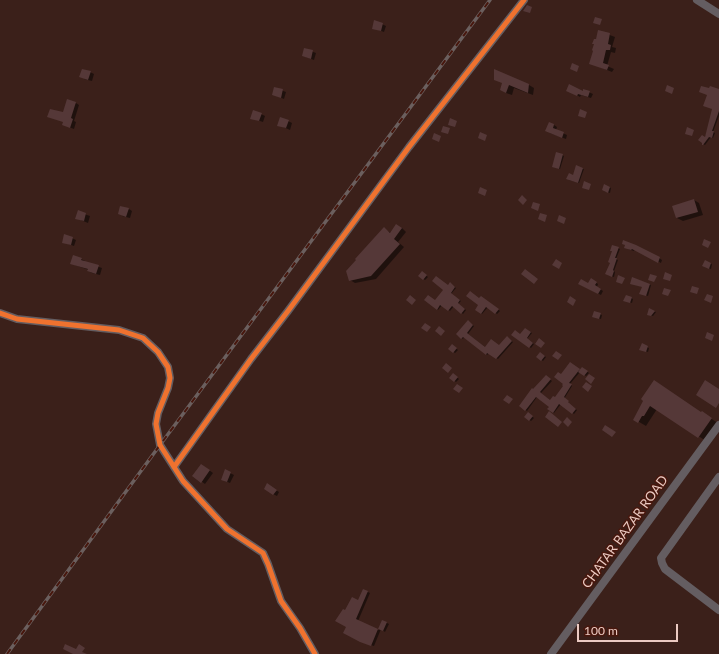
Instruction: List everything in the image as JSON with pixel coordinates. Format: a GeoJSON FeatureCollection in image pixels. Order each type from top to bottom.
{"type":"FeatureCollection","features":[{"type":"Feature","properties":{"kind":"street"},"geometry":{"type":"LineString","coordinates":[[174,467],[251,359],[413,141],[524,0]]}},
{"type":"Feature","properties":{"kind":"street"},"geometry":{"type":"LineString","coordinates":[[697,0],[719,14]]}},
{"type":"Feature","properties":{"kind":"street"},"geometry":{"type":"LineString","coordinates":[[0,313],[17,319],[119,330],[142,338],[158,352],[168,367],[170,378],[168,388],[158,413],[156,424],[160,445],[183,481],[227,529],[263,553],[281,601],[316,654]]}},
{"type":"Feature","properties":{"kind":"street","name":"CHATAR BAZAR ROAD"},"geometry":{"type":"LineString","coordinates":[[551,654],[719,425]]}},
{"type":"Feature","properties":{"kind":"street"},"geometry":{"type":"LineString","coordinates":[[719,476],[661,558],[665,569],[719,610]]}},
{"type":"Feature","properties":{"kind":"building"},"geometry":{"type":"Polygon","coordinates":[[[527,5],[532,7],[530,13],[523,11],[527,5]]]}},
{"type":"Feature","properties":{"kind":"building"},"geometry":{"type":"Polygon","coordinates":[[[595,17],[602,19],[600,25],[593,23],[595,17]]]}},
{"type":"Feature","properties":{"kind":"building"},"geometry":{"type":"Polygon","coordinates":[[[374,20],[383,23],[381,31],[372,29],[374,20]]]}},
{"type":"Feature","properties":{"kind":"building"},"geometry":{"type":"Polygon","coordinates":[[[598,30],[610,33],[608,44],[611,45],[610,50],[606,50],[603,63],[609,65],[607,70],[589,64],[593,51],[594,44],[592,44],[594,39],[596,39],[598,30]]]}},
{"type":"Feature","properties":{"kind":"building"},"geometry":{"type":"Polygon","coordinates":[[[304,48],[313,50],[311,59],[302,56],[304,48]]]}},
{"type":"Feature","properties":{"kind":"building"},"geometry":{"type":"Polygon","coordinates":[[[572,63],[579,66],[577,72],[570,69],[572,63]]]}},
{"type":"Feature","properties":{"kind":"building"},"geometry":{"type":"Polygon","coordinates":[[[82,69],[91,71],[88,80],[79,77],[82,69]]]}},
{"type":"Feature","properties":{"kind":"building"},"geometry":{"type":"Polygon","coordinates":[[[494,69],[529,84],[528,93],[509,85],[506,93],[500,90],[502,83],[494,80],[494,69]]]}},
{"type":"Feature","properties":{"kind":"building"},"geometry":{"type":"Polygon","coordinates":[[[569,84],[583,91],[583,89],[590,91],[588,97],[578,94],[577,96],[566,91],[569,84]]]}},
{"type":"Feature","properties":{"kind":"building"},"geometry":{"type":"Polygon","coordinates":[[[667,85],[674,88],[672,94],[665,91],[667,85]]]}},
{"type":"Feature","properties":{"kind":"building"},"geometry":{"type":"Polygon","coordinates":[[[701,86],[709,88],[710,86],[719,89],[719,111],[712,131],[714,131],[712,138],[709,137],[703,145],[698,140],[702,135],[705,137],[712,109],[703,106],[707,95],[699,92],[701,86]]]}},
{"type":"Feature","properties":{"kind":"building"},"geometry":{"type":"Polygon","coordinates":[[[274,87],[283,89],[281,98],[272,95],[274,87]]]}},
{"type":"Feature","properties":{"kind":"building"},"geometry":{"type":"Polygon","coordinates":[[[67,99],[76,102],[71,118],[73,119],[70,128],[62,125],[63,122],[47,117],[50,109],[63,112],[67,99]]]}},
{"type":"Feature","properties":{"kind":"building"},"geometry":{"type":"Polygon","coordinates":[[[580,109],[587,112],[585,118],[578,116],[580,109]]]}},
{"type":"Feature","properties":{"kind":"building"},"geometry":{"type":"Polygon","coordinates":[[[253,110],[262,113],[259,121],[250,119],[253,110]]]}},
{"type":"Feature","properties":{"kind":"building"},"geometry":{"type":"Polygon","coordinates":[[[280,117],[289,120],[286,128],[277,126],[280,117]]]}},
{"type":"Feature","properties":{"kind":"building"},"geometry":{"type":"Polygon","coordinates":[[[450,118],[457,121],[455,127],[448,125],[450,118]]]}},
{"type":"Feature","properties":{"kind":"building"},"geometry":{"type":"Polygon","coordinates":[[[549,122],[554,124],[553,128],[564,132],[562,138],[545,131],[549,122]]]}},
{"type":"Feature","properties":{"kind":"building"},"geometry":{"type":"Polygon","coordinates":[[[443,126],[450,128],[448,134],[441,132],[443,126]]]}},
{"type":"Feature","properties":{"kind":"building"},"geometry":{"type":"Polygon","coordinates":[[[687,127],[694,130],[692,136],[685,134],[687,127]]]}},
{"type":"Feature","properties":{"kind":"building"},"geometry":{"type":"Polygon","coordinates":[[[480,132],[487,135],[485,141],[478,138],[480,132]]]}},
{"type":"Feature","properties":{"kind":"building"},"geometry":{"type":"Polygon","coordinates":[[[434,133],[441,136],[439,142],[432,139],[434,133]]]}},
{"type":"Feature","properties":{"kind":"building"},"geometry":{"type":"Polygon","coordinates":[[[556,152],[563,154],[559,169],[552,167],[556,152]]]}},
{"type":"Feature","properties":{"kind":"building"},"geometry":{"type":"Polygon","coordinates":[[[576,165],[583,168],[578,183],[566,179],[569,173],[573,175],[576,165]]]}},
{"type":"Feature","properties":{"kind":"building"},"geometry":{"type":"Polygon","coordinates":[[[584,181],[591,184],[589,190],[582,188],[584,181]]]}},
{"type":"Feature","properties":{"kind":"building"},"geometry":{"type":"Polygon","coordinates":[[[604,184],[610,187],[608,193],[602,190],[604,184]]]}},
{"type":"Feature","properties":{"kind":"building"},"geometry":{"type":"Polygon","coordinates":[[[480,187],[487,190],[485,196],[478,193],[480,187]]]}},
{"type":"Feature","properties":{"kind":"building"},"geometry":{"type":"Polygon","coordinates":[[[522,195],[527,200],[523,205],[518,200],[522,195]]]}},
{"type":"Feature","properties":{"kind":"building"},"geometry":{"type":"Polygon","coordinates":[[[694,199],[698,212],[676,218],[672,206],[694,199]]]}},
{"type":"Feature","properties":{"kind":"building"},"geometry":{"type":"Polygon","coordinates":[[[533,202],[540,204],[538,211],[531,208],[533,202]]]}},
{"type":"Feature","properties":{"kind":"building"},"geometry":{"type":"Polygon","coordinates":[[[120,206],[129,208],[126,217],[118,214],[120,206]]]}},
{"type":"Feature","properties":{"kind":"building"},"geometry":{"type":"Polygon","coordinates":[[[78,210],[86,213],[84,221],[75,219],[78,210]]]}},
{"type":"Feature","properties":{"kind":"building"},"geometry":{"type":"Polygon","coordinates":[[[540,213],[547,215],[545,222],[538,219],[540,213]]]}},
{"type":"Feature","properties":{"kind":"building"},"geometry":{"type":"Polygon","coordinates":[[[559,215],[566,218],[564,224],[557,221],[559,215]]]}},
{"type":"Feature","properties":{"kind":"building"},"geometry":{"type":"Polygon","coordinates":[[[396,224],[402,228],[394,239],[400,244],[371,276],[349,281],[346,271],[356,260],[355,259],[384,227],[390,233],[396,224]]]}},
{"type":"Feature","properties":{"kind":"building"},"geometry":{"type":"Polygon","coordinates":[[[64,234],[73,237],[71,245],[62,243],[64,234]]]}},
{"type":"Feature","properties":{"kind":"building"},"geometry":{"type":"Polygon","coordinates":[[[704,239],[711,242],[708,248],[702,245],[704,239]]]}},
{"type":"Feature","properties":{"kind":"building"},"geometry":{"type":"Polygon","coordinates":[[[623,240],[660,257],[658,263],[632,249],[624,248],[625,245],[622,244],[623,240]]]}},
{"type":"Feature","properties":{"kind":"building"},"geometry":{"type":"Polygon","coordinates":[[[612,245],[619,247],[615,258],[617,258],[612,277],[605,274],[610,263],[608,262],[612,251],[610,251],[612,245]]]}},
{"type":"Feature","properties":{"kind":"building"},"geometry":{"type":"Polygon","coordinates":[[[73,255],[82,258],[81,260],[99,265],[96,274],[87,271],[88,269],[70,264],[73,255]]]}},
{"type":"Feature","properties":{"kind":"building"},"geometry":{"type":"Polygon","coordinates":[[[556,259],[562,263],[559,269],[552,265],[556,259]]]}},
{"type":"Feature","properties":{"kind":"building"},"geometry":{"type":"Polygon","coordinates":[[[705,260],[711,263],[709,269],[702,266],[705,260]]]}},
{"type":"Feature","properties":{"kind":"building"},"geometry":{"type":"Polygon","coordinates":[[[525,269],[538,279],[534,284],[521,274],[525,269]]]}},
{"type":"Feature","properties":{"kind":"building"},"geometry":{"type":"Polygon","coordinates":[[[422,271],[427,275],[423,280],[418,276],[422,271]]]}},
{"type":"Feature","properties":{"kind":"building"},"geometry":{"type":"Polygon","coordinates":[[[665,272],[672,275],[670,281],[663,279],[665,272]]]}},
{"type":"Feature","properties":{"kind":"building"},"geometry":{"type":"Polygon","coordinates":[[[650,274],[657,276],[654,282],[648,280],[650,274]]]}},
{"type":"Feature","properties":{"kind":"building"},"geometry":{"type":"Polygon","coordinates":[[[618,275],[625,278],[622,284],[616,282],[618,275]]]}},
{"type":"Feature","properties":{"kind":"building"},"geometry":{"type":"Polygon","coordinates":[[[436,276],[448,285],[450,282],[455,287],[451,293],[460,300],[458,303],[465,309],[461,314],[452,306],[448,311],[440,305],[437,310],[424,300],[428,295],[435,300],[443,290],[432,281],[436,276]]]}},
{"type":"Feature","properties":{"kind":"building"},"geometry":{"type":"Polygon","coordinates":[[[632,277],[650,284],[646,296],[639,294],[642,287],[630,284],[632,277]]]}},
{"type":"Feature","properties":{"kind":"building"},"geometry":{"type":"Polygon","coordinates":[[[591,278],[597,282],[595,285],[601,289],[598,294],[578,284],[581,279],[588,283],[591,278]]]}},
{"type":"Feature","properties":{"kind":"building"},"geometry":{"type":"Polygon","coordinates":[[[692,286],[699,288],[697,294],[690,292],[692,286]]]}},
{"type":"Feature","properties":{"kind":"building"},"geometry":{"type":"Polygon","coordinates":[[[664,288],[671,290],[668,296],[662,294],[664,288]]]}},
{"type":"Feature","properties":{"kind":"building"},"geometry":{"type":"Polygon","coordinates":[[[470,291],[479,298],[481,296],[499,309],[495,314],[486,307],[481,314],[475,310],[478,305],[466,296],[470,291]]]}},
{"type":"Feature","properties":{"kind":"building"},"geometry":{"type":"Polygon","coordinates":[[[707,294],[713,296],[711,303],[704,300],[707,294]]]}},
{"type":"Feature","properties":{"kind":"building"},"geometry":{"type":"Polygon","coordinates":[[[410,295],[416,300],[412,305],[406,300],[410,295]]]}},
{"type":"Feature","properties":{"kind":"building"},"geometry":{"type":"Polygon","coordinates":[[[626,295],[632,297],[630,303],[623,301],[626,295]]]}},
{"type":"Feature","properties":{"kind":"building"},"geometry":{"type":"Polygon","coordinates":[[[570,296],[576,300],[573,306],[567,302],[570,296]]]}},
{"type":"Feature","properties":{"kind":"building"},"geometry":{"type":"Polygon","coordinates":[[[649,308],[655,311],[651,316],[647,315],[649,308]]]}},
{"type":"Feature","properties":{"kind":"building"},"geometry":{"type":"Polygon","coordinates":[[[594,311],[601,313],[599,319],[592,317],[594,311]]]}},
{"type":"Feature","properties":{"kind":"building"},"geometry":{"type":"Polygon","coordinates":[[[468,320],[473,325],[467,333],[485,347],[491,339],[499,345],[507,336],[512,341],[496,359],[487,353],[486,355],[463,337],[461,339],[456,334],[468,320]]]}},
{"type":"Feature","properties":{"kind":"building"},"geometry":{"type":"Polygon","coordinates":[[[425,323],[431,327],[427,332],[421,328],[425,323]]]}},
{"type":"Feature","properties":{"kind":"building"},"geometry":{"type":"Polygon","coordinates":[[[439,326],[445,331],[441,336],[435,331],[439,326]]]}},
{"type":"Feature","properties":{"kind":"building"},"geometry":{"type":"Polygon","coordinates":[[[525,328],[531,332],[527,338],[533,343],[529,348],[511,335],[515,330],[520,334],[525,328]]]}},
{"type":"Feature","properties":{"kind":"building"},"geometry":{"type":"Polygon","coordinates":[[[707,332],[714,335],[712,341],[705,338],[707,332]]]}},
{"type":"Feature","properties":{"kind":"building"},"geometry":{"type":"Polygon","coordinates":[[[539,338],[545,343],[541,348],[535,344],[539,338]]]}},
{"type":"Feature","properties":{"kind":"building"},"geometry":{"type":"Polygon","coordinates":[[[642,343],[648,346],[646,352],[639,350],[642,343]]]}},
{"type":"Feature","properties":{"kind":"building"},"geometry":{"type":"Polygon","coordinates":[[[452,344],[457,348],[453,353],[448,349],[452,344]]]}},
{"type":"Feature","properties":{"kind":"building"},"geometry":{"type":"Polygon","coordinates":[[[556,351],[562,355],[558,360],[552,356],[556,351]]]}},
{"type":"Feature","properties":{"kind":"building"},"geometry":{"type":"Polygon","coordinates":[[[540,352],[545,356],[541,361],[536,357],[540,352]]]}},
{"type":"Feature","properties":{"kind":"building"},"geometry":{"type":"Polygon","coordinates":[[[570,362],[580,369],[569,383],[572,384],[564,397],[576,409],[572,414],[559,404],[553,413],[547,409],[549,407],[536,397],[525,411],[519,406],[532,388],[533,389],[546,375],[551,379],[540,392],[550,400],[553,396],[555,397],[563,384],[554,377],[558,372],[561,374],[570,362]]]}},
{"type":"Feature","properties":{"kind":"building"},"geometry":{"type":"Polygon","coordinates":[[[446,363],[452,368],[448,373],[442,368],[446,363]]]}},
{"type":"Feature","properties":{"kind":"building"},"geometry":{"type":"Polygon","coordinates":[[[582,367],[588,371],[584,376],[578,372],[582,367]]]}},
{"type":"Feature","properties":{"kind":"building"},"geometry":{"type":"Polygon","coordinates":[[[453,373],[458,377],[454,382],[449,378],[453,373]]]}},
{"type":"Feature","properties":{"kind":"building"},"geometry":{"type":"Polygon","coordinates":[[[589,374],[595,378],[591,384],[585,379],[589,374]]]}},
{"type":"Feature","properties":{"kind":"building"},"geometry":{"type":"Polygon","coordinates":[[[654,380],[712,418],[698,438],[650,406],[638,423],[633,420],[643,401],[641,399],[654,380]]]}},
{"type":"Feature","properties":{"kind":"building"},"geometry":{"type":"Polygon","coordinates":[[[705,380],[719,389],[719,403],[716,408],[696,395],[705,380]]]}},
{"type":"Feature","properties":{"kind":"building"},"geometry":{"type":"Polygon","coordinates":[[[586,382],[592,386],[588,392],[582,387],[586,382]]]}},
{"type":"Feature","properties":{"kind":"building"},"geometry":{"type":"Polygon","coordinates":[[[457,384],[463,388],[459,393],[453,389],[457,384]]]}},
{"type":"Feature","properties":{"kind":"building"},"geometry":{"type":"Polygon","coordinates":[[[507,395],[513,399],[509,404],[503,400],[507,395]]]}},
{"type":"Feature","properties":{"kind":"building"},"geometry":{"type":"Polygon","coordinates":[[[549,411],[562,422],[558,427],[545,417],[549,411]]]}},
{"type":"Feature","properties":{"kind":"building"},"geometry":{"type":"Polygon","coordinates":[[[528,412],[533,416],[529,421],[524,417],[528,412]]]}},
{"type":"Feature","properties":{"kind":"building"},"geometry":{"type":"Polygon","coordinates":[[[567,417],[572,422],[568,427],[563,422],[567,417]]]}},
{"type":"Feature","properties":{"kind":"building"},"geometry":{"type":"Polygon","coordinates":[[[605,425],[616,432],[612,437],[602,430],[605,425]]]}},
{"type":"Feature","properties":{"kind":"building"},"geometry":{"type":"Polygon","coordinates":[[[201,464],[210,470],[201,483],[192,476],[201,464]]]}},
{"type":"Feature","properties":{"kind":"building"},"geometry":{"type":"Polygon","coordinates":[[[225,469],[231,472],[227,482],[221,480],[225,469]]]}},
{"type":"Feature","properties":{"kind":"building"},"geometry":{"type":"Polygon","coordinates":[[[267,483],[277,490],[273,495],[264,489],[267,483]]]}},
{"type":"Feature","properties":{"kind":"building"},"geometry":{"type":"Polygon","coordinates":[[[363,589],[368,591],[356,619],[378,629],[371,646],[343,633],[346,627],[335,621],[343,609],[345,610],[352,597],[358,600],[363,589]]]}},
{"type":"Feature","properties":{"kind":"building"},"geometry":{"type":"Polygon","coordinates":[[[382,620],[387,622],[383,631],[378,629],[382,620]]]}},
{"type":"Feature","properties":{"kind":"building"},"geometry":{"type":"Polygon","coordinates":[[[65,644],[76,649],[79,644],[85,648],[82,652],[87,654],[73,654],[63,649],[65,644]]]}},
{"type":"Feature","properties":{"kind":"railway"},"geometry":{"type":"LineString","coordinates":[[7,654],[490,0]]}},
{"type":"Feature","properties":{"kind":"cycle path"},"geometry":{"type":"LineString","coordinates":[[174,467],[251,359],[409,147],[524,0]]}},
{"type":"Feature","properties":{"kind":"cycle path"},"geometry":{"type":"LineString","coordinates":[[0,313],[17,319],[119,330],[143,338],[158,352],[168,367],[170,378],[168,388],[158,413],[156,424],[160,445],[183,481],[227,529],[263,553],[281,601],[300,628],[315,654]]}}]}
